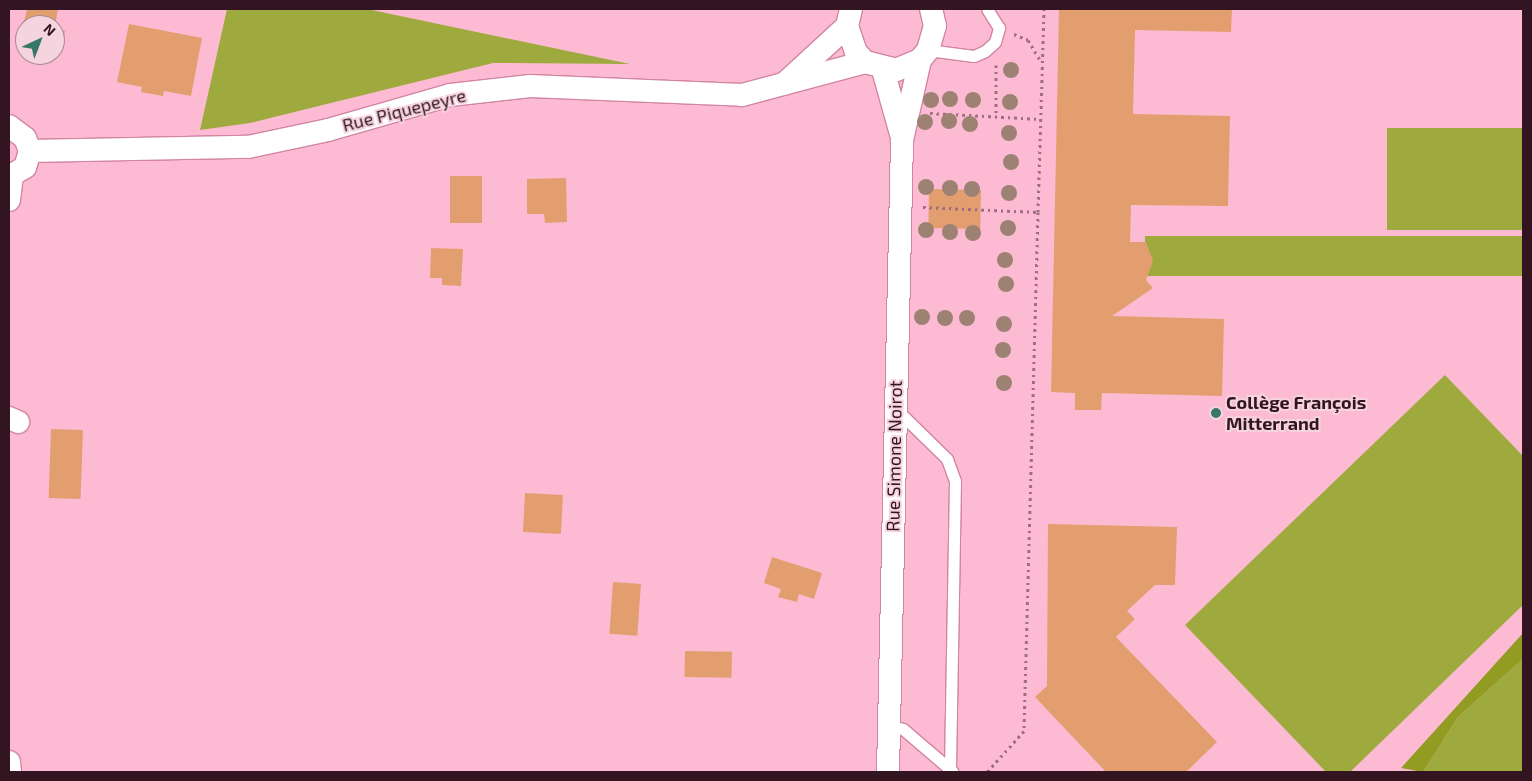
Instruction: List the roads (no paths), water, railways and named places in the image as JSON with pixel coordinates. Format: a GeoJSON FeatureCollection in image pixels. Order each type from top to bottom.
{"type":"FeatureCollection","features":[{"type":"Feature","properties":{"kind":"street"},"geometry":{"type":"LineString","coordinates":[[924,55],[936,26],[931,9]]}},
{"type":"Feature","properties":{"kind":"street"},"geometry":{"type":"LineString","coordinates":[[849,17],[849,40],[874,66]]}},
{"type":"Feature","properties":{"kind":"street"},"geometry":{"type":"LineString","coordinates":[[780,88],[849,17]]}},
{"type":"Feature","properties":{"kind":"street","name":"Rue Piquepeyre"},"geometry":{"type":"LineString","coordinates":[[30,151],[248,147],[328,130],[450,95],[530,86],[742,95],[874,66],[896,70],[924,55]]}},
{"type":"Feature","properties":{"kind":"street","name":"Rue Simone Noirot"},"geometry":{"type":"LineString","coordinates":[[888,772],[887,725],[894,408],[902,140],[924,55]]}},
{"type":"Feature","properties":{"kind":"street","name":"Rue Simone Noirot"},"geometry":{"type":"LineString","coordinates":[[874,66],[902,140]]}},
{"type":"Feature","properties":{"kind":"street"},"geometry":{"type":"LineString","coordinates":[[9,126],[26,138],[30,151],[25,167],[10,177],[9,200]]}},
{"type":"Feature","properties":{"kind":"street"},"geometry":{"type":"LineString","coordinates":[[9,762],[10,772]]}},
{"type":"Feature","properties":{"kind":"lane"},"geometry":{"type":"LineString","coordinates":[[924,55],[974,56],[995,42],[999,28],[987,9]]}},
{"type":"Feature","properties":{"kind":"lane"},"geometry":{"type":"LineString","coordinates":[[894,408],[947,459],[955,481],[951,770]]}},
{"type":"Feature","properties":{"kind":"lane"},"geometry":{"type":"LineString","coordinates":[[887,725],[903,729],[951,770]]}},
{"type":"Feature","properties":{"kind":"place","name":"Collège François Mitterrand"},"geometry":{"type":"Point","coordinates":[1216,413]}}]}
